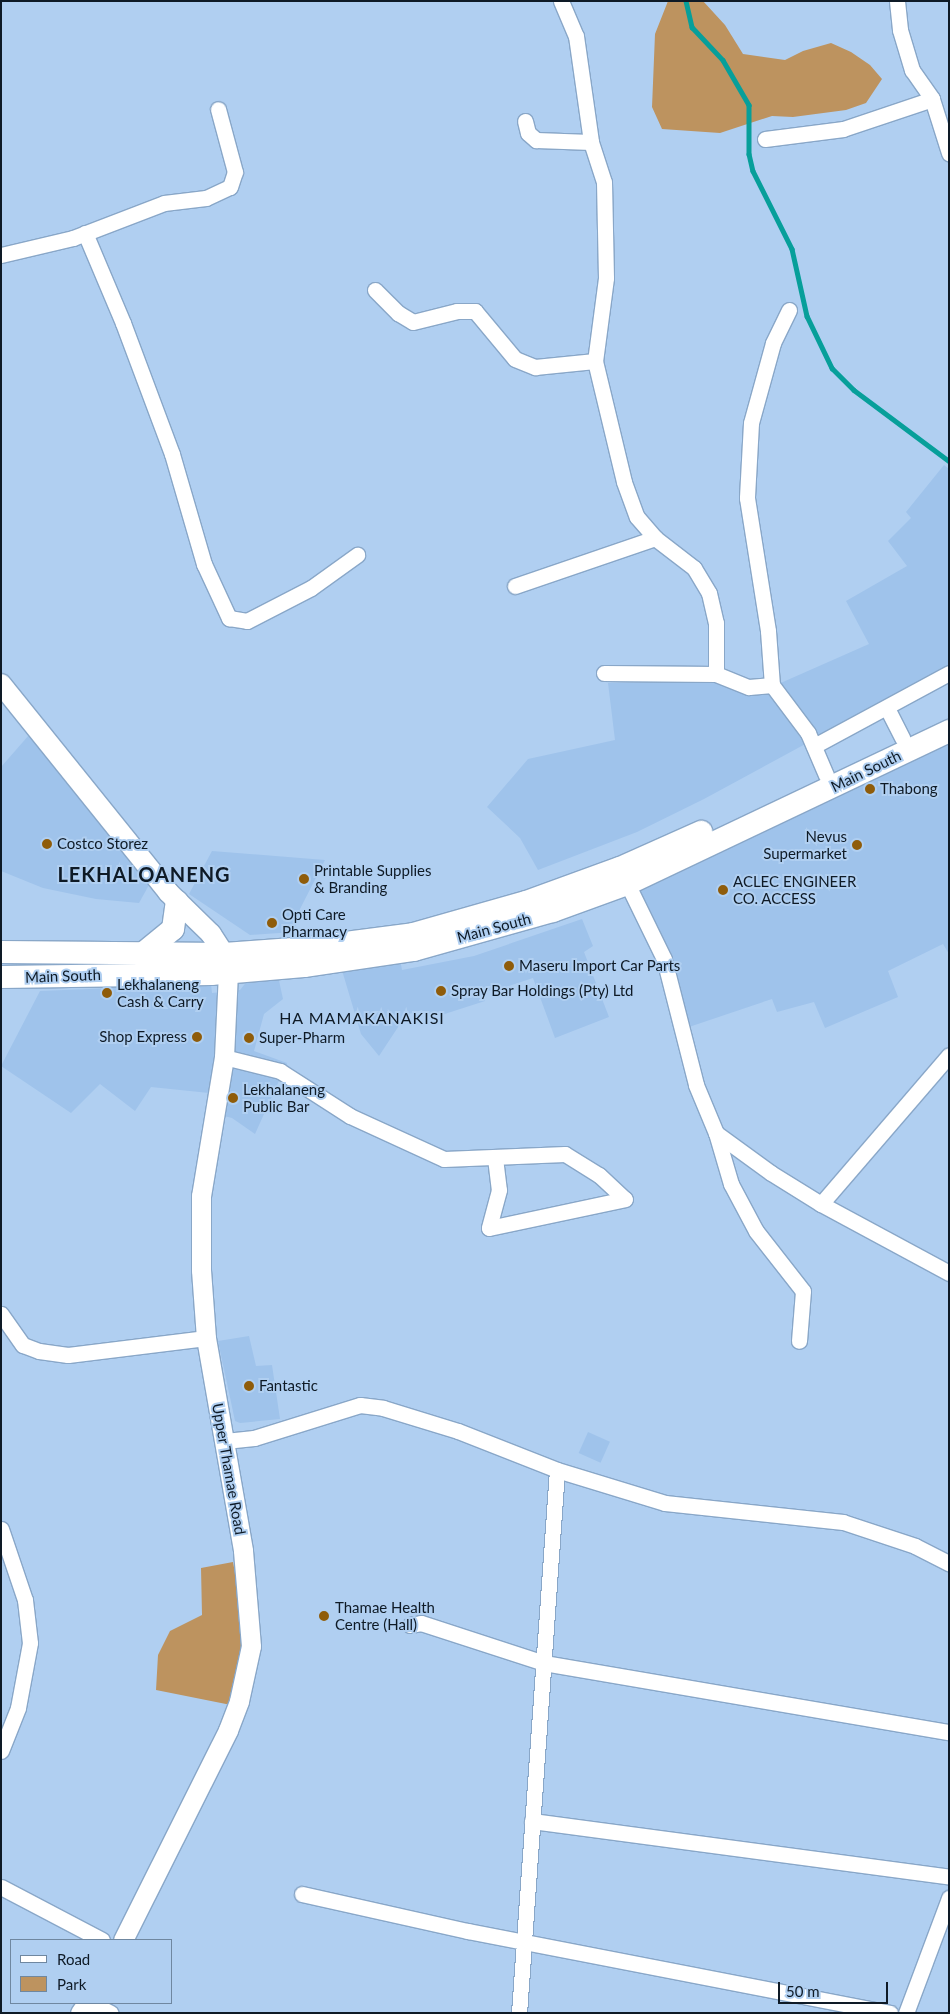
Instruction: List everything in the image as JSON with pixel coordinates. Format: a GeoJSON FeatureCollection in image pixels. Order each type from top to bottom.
{"type":"FeatureCollection","features":[{"type":"Feature","properties":{"kind":"main road"},"geometry":{"type":"LineString","coordinates":[[1,684],[177,901],[211,934],[226,963]]}},
{"type":"Feature","properties":{"kind":"main road","name":"Main South"},"geometry":{"type":"LineString","coordinates":[[624,876],[949,715]]}},
{"type":"Feature","properties":{"kind":"main road","name":"Main South"},"geometry":{"type":"LineString","coordinates":[[1,977],[226,963],[307,948],[413,934],[624,876],[949,731]]}},
{"type":"Feature","properties":{"kind":"main road"},"geometry":{"type":"LineString","coordinates":[[141,955],[173,929],[177,901]]}},
{"type":"Feature","properties":{"kind":"main road","name":"Main South"},"geometry":{"type":"LineString","coordinates":[[1,952],[141,955],[226,963]]}},
{"type":"Feature","properties":{"kind":"street"},"geometry":{"type":"LineString","coordinates":[[561,1],[576,36],[591,142],[604,182],[606,278],[595,361],[624,482],[637,517],[655,538],[694,568],[709,593],[716,623],[716,674]]}},
{"type":"Feature","properties":{"kind":"street"},"geometry":{"type":"LineString","coordinates":[[897,1],[900,30],[912,70],[932,99],[949,153]]}},
{"type":"Feature","properties":{"kind":"street"},"geometry":{"type":"LineString","coordinates":[[764,138],[843,129],[932,99]]}},
{"type":"Feature","properties":{"kind":"street"},"geometry":{"type":"LineString","coordinates":[[1,255],[85,234],[164,203],[206,198],[230,187],[235,172],[218,109]]}},
{"type":"Feature","properties":{"kind":"street"},"geometry":{"type":"LineString","coordinates":[[525,121],[528,133],[536,140],[591,142]]}},
{"type":"Feature","properties":{"kind":"street"},"geometry":{"type":"LineString","coordinates":[[85,234],[123,323],[172,454],[204,564],[229,618],[246,621],[311,588],[357,555]]}},
{"type":"Feature","properties":{"kind":"street"},"geometry":{"type":"LineString","coordinates":[[375,290],[398,313],[413,322],[457,311],[475,311],[515,359],[535,367],[595,361]]}},
{"type":"Feature","properties":{"kind":"street"},"geometry":{"type":"LineString","coordinates":[[789,310],[773,343],[751,422],[747,498],[772,685],[808,733],[826,775]]}},
{"type":"Feature","properties":{"kind":"street"},"geometry":{"type":"LineString","coordinates":[[515,586],[655,538]]}},
{"type":"Feature","properties":{"kind":"street"},"geometry":{"type":"LineString","coordinates":[[604,673],[716,674],[749,687],[772,685]]}},
{"type":"Feature","properties":{"kind":"street"},"geometry":{"type":"LineString","coordinates":[[814,746],[949,673]]}},
{"type":"Feature","properties":{"kind":"street"},"geometry":{"type":"LineString","coordinates":[[887,708],[902,738]]}},
{"type":"Feature","properties":{"kind":"street"},"geometry":{"type":"LineString","coordinates":[[624,876],[664,959],[696,1085],[716,1133],[731,1184],[756,1231],[803,1290],[799,1341]]}},
{"type":"Feature","properties":{"kind":"street","name":"Upper Thamae Road"},"geometry":{"type":"LineString","coordinates":[[124,1939],[228,1730],[246,1676],[250,1646],[245,1563],[206,1338],[201,1270],[201,1196],[224,1057],[226,963]]}},
{"type":"Feature","properties":{"kind":"street"},"geometry":{"type":"LineString","coordinates":[[821,1204],[949,1055]]}},
{"type":"Feature","properties":{"kind":"street"},"geometry":{"type":"LineString","coordinates":[[224,1057],[242,1059],[280,1071],[350,1116],[444,1158],[495,1158],[565,1154],[599,1175],[625,1199],[489,1228],[499,1190],[495,1158]]}},
{"type":"Feature","properties":{"kind":"street"},"geometry":{"type":"LineString","coordinates":[[716,1133],[771,1173],[821,1204],[949,1273]]}},
{"type":"Feature","properties":{"kind":"street"},"geometry":{"type":"LineString","coordinates":[[1,1314],[23,1345],[40,1352],[68,1355],[206,1338]]}},
{"type":"Feature","properties":{"kind":"street"},"geometry":{"type":"LineString","coordinates":[[225,1441],[254,1438],[360,1405],[411,1415],[557,1470],[665,1503],[843,1522],[915,1546],[949,1563]]}},
{"type":"Feature","properties":{"kind":"street"},"geometry":{"type":"LineString","coordinates":[[519,2013],[522,1941],[557,1470]]}},
{"type":"Feature","properties":{"kind":"street"},"geometry":{"type":"LineString","coordinates":[[1,1529],[26,1600],[30,1643],[18,1708],[1,1750]]}},
{"type":"Feature","properties":{"kind":"street"},"geometry":{"type":"LineString","coordinates":[[410,1625],[421,1623],[544,1663],[949,1732]]}},
{"type":"Feature","properties":{"kind":"street"},"geometry":{"type":"LineString","coordinates":[[532,1821],[949,1877]]}},
{"type":"Feature","properties":{"kind":"street"},"geometry":{"type":"LineString","coordinates":[[1,1887],[100,1939]]}},
{"type":"Feature","properties":{"kind":"street"},"geometry":{"type":"LineString","coordinates":[[302,1894],[522,1941],[890,2013]]}},
{"type":"Feature","properties":{"kind":"street"},"geometry":{"type":"LineString","coordinates":[[906,2013],[949,1898]]}},
{"type":"Feature","properties":{"kind":"street"},"geometry":{"type":"LineString","coordinates":[[93,2004],[111,2013]]}},
{"type":"Feature","properties":{"kind":"shaded area"},"geometry":{"type":"Polygon","coordinates":[[[944,465],[949,469],[949,666],[704,799],[637,832],[538,870],[520,838],[487,807],[528,759],[615,740],[608,683],[716,682],[758,693],[869,644],[846,601],[907,566],[888,541],[911,518],[906,512],[944,465]]]}},
{"type":"Feature","properties":{"kind":"shaded area"},"geometry":{"type":"Polygon","coordinates":[[[29,735],[149,885],[139,903],[96,899],[43,888],[1,871],[1,767],[29,735]]]}},
{"type":"Feature","properties":{"kind":"shaded area"},"geometry":{"type":"Polygon","coordinates":[[[949,744],[949,954],[943,944],[888,971],[898,997],[825,1028],[814,1002],[777,1012],[772,999],[689,1027],[668,955],[638,891],[949,744]]]}},
{"type":"Feature","properties":{"kind":"shaded area"},"geometry":{"type":"Polygon","coordinates":[[[212,851],[325,860],[300,909],[294,932],[250,935],[189,894],[212,851]]]}},
{"type":"Feature","properties":{"kind":"shaded area"},"geometry":{"type":"Polygon","coordinates":[[[582,919],[593,946],[584,952],[609,1017],[555,1038],[533,978],[497,990],[482,991],[485,1001],[426,1020],[422,1010],[406,1015],[379,1056],[361,1034],[341,967],[400,959],[402,970],[474,956],[582,919]]]}},
{"type":"Feature","properties":{"kind":"shaded area"},"geometry":{"type":"Polygon","coordinates":[[[278,976],[283,999],[264,1014],[254,1051],[287,1063],[255,1134],[232,1118],[220,1115],[209,1093],[151,1087],[135,1111],[100,1084],[71,1113],[1,1066],[40,991],[211,984],[212,993],[240,990],[248,980],[278,976]]]}},
{"type":"Feature","properties":{"kind":"shaded area"},"geometry":{"type":"Polygon","coordinates":[[[249,1336],[256,1366],[272,1365],[280,1419],[240,1423],[235,1421],[218,1341],[249,1336]]]}},
{"type":"Feature","properties":{"kind":"shaded area"},"geometry":{"type":"Polygon","coordinates":[[[588,1432],[610,1442],[601,1463],[579,1453],[588,1432]]]}},
{"type":"Feature","properties":{"kind":"green space"},"geometry":{"type":"Polygon","coordinates":[[[668,1],[703,1],[725,25],[743,54],[785,60],[803,51],[831,43],[851,52],[870,65],[882,79],[866,103],[846,110],[793,117],[772,116],[720,133],[662,129],[652,107],[655,34],[668,1]]]}},
{"type":"Feature","properties":{"kind":"green space"},"geometry":{"type":"Polygon","coordinates":[[[233,1562],[243,1618],[241,1656],[231,1705],[156,1690],[158,1655],[170,1631],[202,1615],[201,1568],[233,1562]]]}},
{"type":"Feature","properties":{"kind":"waterway"},"geometry":{"type":"LineString","coordinates":[[686,1],[692,27],[723,60],[749,105],[749,154],[753,171],[792,249],[807,316],[832,368],[854,390],[949,461]]}},
{"type":"Feature","properties":{"kind":"place","name":"Thabong"},"geometry":{"type":"Point","coordinates":[870,789]}},
{"type":"Feature","properties":{"kind":"place","name":"Costco Storez"},"geometry":{"type":"Point","coordinates":[47,844]}},
{"type":"Feature","properties":{"kind":"place","name":"Nevus Supermarket"},"geometry":{"type":"Point","coordinates":[857,845]}},
{"type":"Feature","properties":{"kind":"place","name":"Printable Supplies & Branding"},"geometry":{"type":"Point","coordinates":[304,879]}},
{"type":"Feature","properties":{"kind":"place","name":"ACLEC ENGINEER CO. ACCESS"},"geometry":{"type":"Point","coordinates":[723,890]}},
{"type":"Feature","properties":{"kind":"place","name":"Opti Care Pharmacy"},"geometry":{"type":"Point","coordinates":[272,923]}},
{"type":"Feature","properties":{"kind":"place","name":"Maseru Import Car Parts"},"geometry":{"type":"Point","coordinates":[509,966]}},
{"type":"Feature","properties":{"kind":"place","name":"Spray Bar Holdings (Pty) Ltd"},"geometry":{"type":"Point","coordinates":[441,991]}},
{"type":"Feature","properties":{"kind":"place","name":"Lekhalaneng Cash & Carry"},"geometry":{"type":"Point","coordinates":[107,993]}},
{"type":"Feature","properties":{"kind":"place","name":"Shop Express"},"geometry":{"type":"Point","coordinates":[197,1037]}},
{"type":"Feature","properties":{"kind":"place","name":"Super-Pharm"},"geometry":{"type":"Point","coordinates":[249,1038]}},
{"type":"Feature","properties":{"kind":"place","name":"Lekhalaneng Public Bar"},"geometry":{"type":"Point","coordinates":[233,1098]}},
{"type":"Feature","properties":{"kind":"place","name":"Fantastic"},"geometry":{"type":"Point","coordinates":[249,1386]}},
{"type":"Feature","properties":{"kind":"place","name":"Thamae Health Centre (Hall)"},"geometry":{"type":"Point","coordinates":[324,1616]}},
{"type":"Feature","properties":{"kind":"district","name":"LEKHALOANENG"},"geometry":{"type":"Point","coordinates":[144,874]}},
{"type":"Feature","properties":{"kind":"district","name":"HA MAMAKANAKISI"},"geometry":{"type":"Point","coordinates":[362,1018]}}]}
